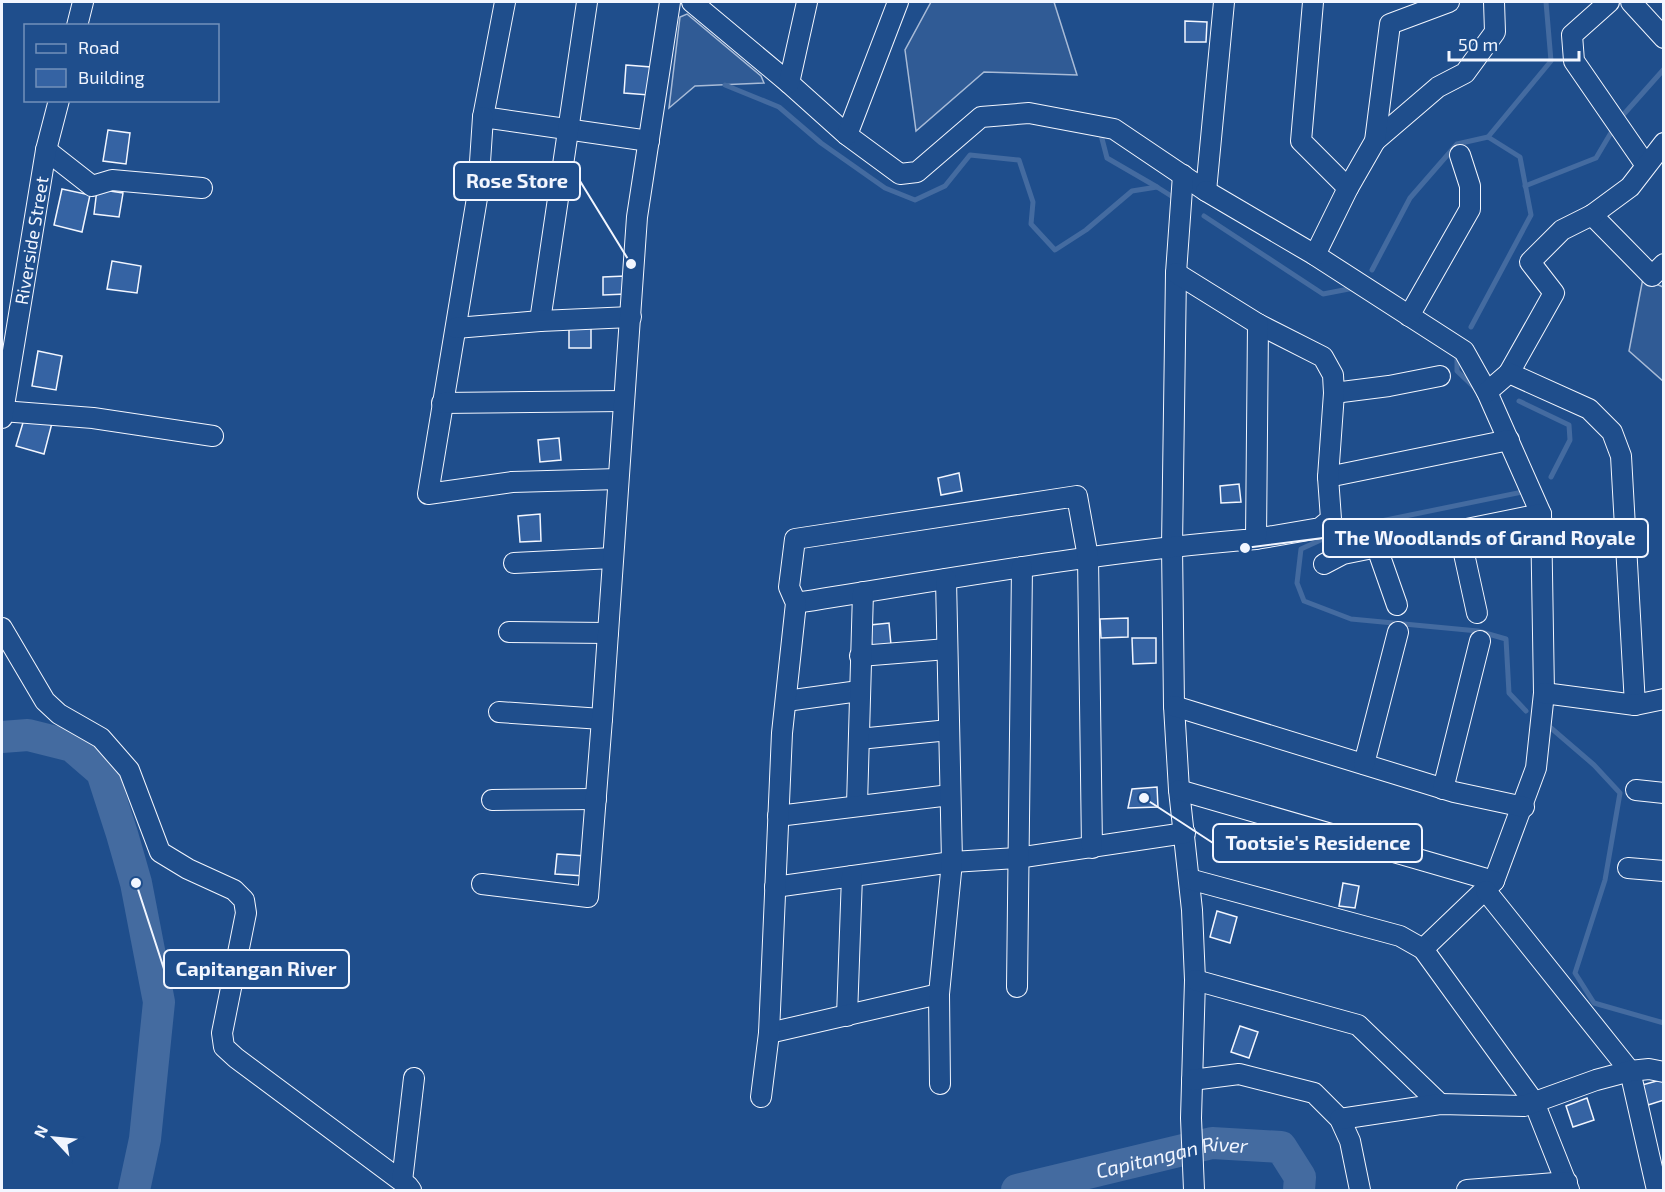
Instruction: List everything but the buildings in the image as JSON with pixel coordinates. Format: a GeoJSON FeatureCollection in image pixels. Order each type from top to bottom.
{"type":"FeatureCollection","features":[{"type":"Feature","properties":{"kind":"street"},"geometry":{"type":"LineString","coordinates":[[78,24],[83,2]]}},
{"type":"Feature","properties":{"kind":"street"},"geometry":{"type":"LineString","coordinates":[[505,2],[483,117],[478,192],[428,494],[512,482],[618,479]]}},
{"type":"Feature","properties":{"kind":"street"},"geometry":{"type":"LineString","coordinates":[[540,321],[587,2]]}},
{"type":"Feature","properties":{"kind":"street"},"geometry":{"type":"LineString","coordinates":[[482,884],[588,897],[637,217],[670,2]]}},
{"type":"Feature","properties":{"kind":"street"},"geometry":{"type":"LineString","coordinates":[[692,2],[847,135],[900,174],[918,172],[981,117],[1029,113],[1114,129],[1206,191],[1315,255],[1464,351],[1487,392],[1541,514],[1544,693],[1536,768],[1524,807],[1490,886],[1423,949]]}},
{"type":"Feature","properties":{"kind":"street"},"geometry":{"type":"LineString","coordinates":[[789,83],[807,2]]}},
{"type":"Feature","properties":{"kind":"street"},"geometry":{"type":"LineString","coordinates":[[847,135],[898,2]]}},
{"type":"Feature","properties":{"kind":"street"},"geometry":{"type":"LineString","coordinates":[[1206,191],[1224,2]]}},
{"type":"Feature","properties":{"kind":"street"},"geometry":{"type":"LineString","coordinates":[[1313,2],[1301,141],[1348,188]]}},
{"type":"Feature","properties":{"kind":"street"},"geometry":{"type":"LineString","coordinates":[[1375,141],[1390,24],[1414,8],[1449,2]]}},
{"type":"Feature","properties":{"kind":"street"},"geometry":{"type":"LineString","coordinates":[[1315,255],[1348,188],[1375,141],[1438,87],[1465,73],[1495,32],[1494,2]]}},
{"type":"Feature","properties":{"kind":"street"},"geometry":{"type":"LineString","coordinates":[[1609,2],[1572,35],[1574,61],[1645,165]]}},
{"type":"Feature","properties":{"kind":"street"},"geometry":{"type":"LineString","coordinates":[[1631,2],[1664,38]]}},
{"type":"Feature","properties":{"kind":"street","name":"Riverside Street"},"geometry":{"type":"LineString","coordinates":[[2,418],[46,150],[58,102]]}},
{"type":"Feature","properties":{"kind":"street"},"geometry":{"type":"LineString","coordinates":[[483,117],[649,141]]}},
{"type":"Feature","properties":{"kind":"street"},"geometry":{"type":"LineString","coordinates":[[1487,392],[1509,373],[1554,293],[1530,262],[1562,230],[1592,215],[1630,187],[1664,143]]}},
{"type":"Feature","properties":{"kind":"street"},"geometry":{"type":"LineString","coordinates":[[46,150],[92,186],[112,180],[202,188]]}},
{"type":"Feature","properties":{"kind":"street"},"geometry":{"type":"LineString","coordinates":[[1409,316],[1470,209],[1470,186],[1460,155]]}},
{"type":"Feature","properties":{"kind":"street"},"geometry":{"type":"LineString","coordinates":[[1183,175],[1176,273],[1172,546],[1174,706],[1195,980],[1191,1118],[1194,1191]]}},
{"type":"Feature","properties":{"kind":"street"},"geometry":{"type":"LineString","coordinates":[[1592,215],[1652,276],[1664,264]]}},
{"type":"Feature","properties":{"kind":"street"},"geometry":{"type":"LineString","coordinates":[[796,603],[1088,557],[1172,546],[1256,539],[1320,528],[1331,519],[1328,477],[1334,393],[1333,375],[1323,357],[1258,324],[1176,273]]}},
{"type":"Feature","properties":{"kind":"street"},"geometry":{"type":"LineString","coordinates":[[456,328],[631,317]]}},
{"type":"Feature","properties":{"kind":"street"},"geometry":{"type":"LineString","coordinates":[[1256,539],[1258,324]]}},
{"type":"Feature","properties":{"kind":"street"},"geometry":{"type":"LineString","coordinates":[[1509,373],[1589,409],[1612,432],[1621,456],[1635,705]]}},
{"type":"Feature","properties":{"kind":"street"},"geometry":{"type":"LineString","coordinates":[[1334,393],[1440,376]]}},
{"type":"Feature","properties":{"kind":"street"},"geometry":{"type":"LineString","coordinates":[[442,403],[623,401]]}},
{"type":"Feature","properties":{"kind":"street"},"geometry":{"type":"LineString","coordinates":[[2,411],[93,418],[213,436]]}},
{"type":"Feature","properties":{"kind":"street"},"geometry":{"type":"LineString","coordinates":[[1328,477],[1509,440]]}},
{"type":"Feature","properties":{"kind":"street"},"geometry":{"type":"LineString","coordinates":[[760,1097],[769,1034],[778,816],[796,603],[789,587],[795,538],[1077,496],[1088,557],[1092,848]]}},
{"type":"Feature","properties":{"kind":"street"},"geometry":{"type":"LineString","coordinates":[[1323,564],[1343,554],[1541,514]]}},
{"type":"Feature","properties":{"kind":"street"},"geometry":{"type":"LineString","coordinates":[[1460,531],[1477,613]]}},
{"type":"Feature","properties":{"kind":"street"},"geometry":{"type":"LineString","coordinates":[[1377,548],[1396,605]]}},
{"type":"Feature","properties":{"kind":"street"},"geometry":{"type":"LineString","coordinates":[[514,563],[613,558]]}},
{"type":"Feature","properties":{"kind":"street"},"geometry":{"type":"LineString","coordinates":[[1017,987],[1022,567]]}},
{"type":"Feature","properties":{"kind":"street"},"geometry":{"type":"LineString","coordinates":[[940,1084],[939,994],[952,862],[946,579]]}},
{"type":"Feature","properties":{"kind":"street"},"geometry":{"type":"LineString","coordinates":[[857,806],[863,592]]}},
{"type":"Feature","properties":{"kind":"street"},"geometry":{"type":"LineString","coordinates":[[2,628],[45,701],[59,714],[101,738],[129,770],[160,852],[188,869],[234,890],[244,900],[246,913],[222,1033],[224,1047],[407,1186]]}},
{"type":"Feature","properties":{"kind":"street"},"geometry":{"type":"LineString","coordinates":[[509,632],[608,633]]}},
{"type":"Feature","properties":{"kind":"street"},"geometry":{"type":"LineString","coordinates":[[1364,764],[1398,632]]}},
{"type":"Feature","properties":{"kind":"street"},"geometry":{"type":"LineString","coordinates":[[1443,789],[1480,641]]}},
{"type":"Feature","properties":{"kind":"street"},"geometry":{"type":"LineString","coordinates":[[860,656],[947,649]]}},
{"type":"Feature","properties":{"kind":"street"},"geometry":{"type":"LineString","coordinates":[[786,702],[860,691]]}},
{"type":"Feature","properties":{"kind":"street"},"geometry":{"type":"LineString","coordinates":[[1544,693],[1635,705],[1664,699]]}},
{"type":"Feature","properties":{"kind":"street"},"geometry":{"type":"LineString","coordinates":[[1174,706],[1443,789],[1524,807]]}},
{"type":"Feature","properties":{"kind":"street"},"geometry":{"type":"LineString","coordinates":[[499,712],[602,719]]}},
{"type":"Feature","properties":{"kind":"street"},"geometry":{"type":"LineString","coordinates":[[858,739],[949,730]]}},
{"type":"Feature","properties":{"kind":"street"},"geometry":{"type":"LineString","coordinates":[[1179,790],[1490,886],[1630,1071],[1657,1191]]}},
{"type":"Feature","properties":{"kind":"street"},"geometry":{"type":"LineString","coordinates":[[1636,790],[1664,793]]}},
{"type":"Feature","properties":{"kind":"street"},"geometry":{"type":"LineString","coordinates":[[778,816],[950,795]]}},
{"type":"Feature","properties":{"kind":"street"},"geometry":{"type":"LineString","coordinates":[[492,800],[596,799]]}},
{"type":"Feature","properties":{"kind":"street"},"geometry":{"type":"LineString","coordinates":[[775,887],[952,862],[1017,858],[1092,848],[1185,832]]}},
{"type":"Feature","properties":{"kind":"street"},"geometry":{"type":"LineString","coordinates":[[1628,868],[1664,871]]}},
{"type":"Feature","properties":{"kind":"street"},"geometry":{"type":"LineString","coordinates":[[847,1016],[852,876]]}},
{"type":"Feature","properties":{"kind":"street"},"geometry":{"type":"LineString","coordinates":[[1189,879],[1400,936],[1423,949],[1534,1102],[1568,1186],[1467,1191]]}},
{"type":"Feature","properties":{"kind":"street"},"geometry":{"type":"LineString","coordinates":[[1195,980],[1358,1025],[1440,1104]]}},
{"type":"Feature","properties":{"kind":"street"},"geometry":{"type":"LineString","coordinates":[[769,1034],[939,994]]}},
{"type":"Feature","properties":{"kind":"street"},"geometry":{"type":"LineString","coordinates":[[1340,1119],[1440,1104],[1524,1106],[1596,1080],[1630,1071],[1649,1069],[1664,1072]]}},
{"type":"Feature","properties":{"kind":"street"},"geometry":{"type":"LineString","coordinates":[[1192,1080],[1239,1074],[1314,1094],[1340,1119],[1350,1141],[1360,1191]]}},
{"type":"Feature","properties":{"kind":"street"},"geometry":{"type":"LineString","coordinates":[[407,1186],[414,1078]]}},
{"type":"Feature","properties":{"kind":"shaded area"},"geometry":{"type":"Polygon","coordinates":[[[931,2],[1054,2],[1077,75],[984,72],[916,131],[905,50],[931,2]]]}},
{"type":"Feature","properties":{"kind":"shaded area"},"geometry":{"type":"Polygon","coordinates":[[[687,14],[761,76],[764,83],[695,86],[669,108],[680,17],[687,14]]]}},
{"type":"Feature","properties":{"kind":"shaded area"},"geometry":{"type":"Polygon","coordinates":[[[1643,278],[1663,287],[1663,381],[1629,351],[1643,278]]]}},
{"type":"Feature","properties":{"kind":"waterway"},"geometry":{"type":"LineString","coordinates":[[1488,137],[1551,61],[1546,2]]}},
{"type":"Feature","properties":{"kind":"waterway"},"geometry":{"type":"LineString","coordinates":[[1624,114],[1664,69]]}},
{"type":"Feature","properties":{"kind":"waterway"},"geometry":{"type":"LineString","coordinates":[[725,85],[779,107],[821,143],[885,188],[915,200],[945,186],[970,155],[1019,160],[1033,202],[1031,224],[1055,250],[1086,230],[1132,191],[1157,187],[1176,199]]}},
{"type":"Feature","properties":{"kind":"waterway"},"geometry":{"type":"LineString","coordinates":[[1525,186],[1596,158],[1615,126]]}},
{"type":"Feature","properties":{"kind":"waterway"},"geometry":{"type":"LineString","coordinates":[[1100,131],[1107,158],[1157,187]]}},
{"type":"Feature","properties":{"kind":"waterway"},"geometry":{"type":"LineString","coordinates":[[1372,270],[1410,198],[1457,144],[1488,137],[1520,157],[1531,215],[1471,327]]}},
{"type":"Feature","properties":{"kind":"waterway"},"geometry":{"type":"LineString","coordinates":[[1204,216],[1323,294],[1354,288]]}},
{"type":"Feature","properties":{"kind":"waterway"},"geometry":{"type":"LineString","coordinates":[[1457,353],[1457,371],[1476,389]]}},
{"type":"Feature","properties":{"kind":"waterway"},"geometry":{"type":"LineString","coordinates":[[1519,401],[1569,425],[1570,440],[1551,477]]}},
{"type":"Feature","properties":{"kind":"waterway"},"geometry":{"type":"LineString","coordinates":[[1526,711],[1509,693],[1506,639],[1478,631],[1351,619],[1304,601],[1297,583],[1301,549],[1347,528],[1527,491]]}},
{"type":"Feature","properties":{"kind":"waterway"},"geometry":{"type":"LineString","coordinates":[[1551,728],[1594,765],[1620,793],[1605,880],[1575,973],[1594,1003],[1664,1023]]}},
{"type":"Feature","properties":{"kind":"waterway","name":"Capitangan River"},"geometry":{"type":"LineString","coordinates":[[2,737],[28,735],[72,746],[102,772],[122,834],[136,883],[159,1002],[145,1139],[134,1190]]}},
{"type":"Feature","properties":{"kind":"waterway","name":"Capitangan River"},"geometry":{"type":"LineString","coordinates":[[1017,1190],[1212,1143],[1281,1147],[1300,1177],[1299,1190]]}},
{"type":"Feature","properties":{"kind":"place","name":"Rose Store"},"geometry":{"type":"Point","coordinates":[631,264]}},
{"type":"Feature","properties":{"kind":"place","name":"The Woodlands of Grand Royale"},"geometry":{"type":"Point","coordinates":[1245,548]}},
{"type":"Feature","properties":{"kind":"place","name":"Tootsie's Residence"},"geometry":{"type":"Point","coordinates":[1144,798]}},
{"type":"Feature","properties":{"kind":"place","name":"Capitangan River"},"geometry":{"type":"Point","coordinates":[136,883]}}]}
